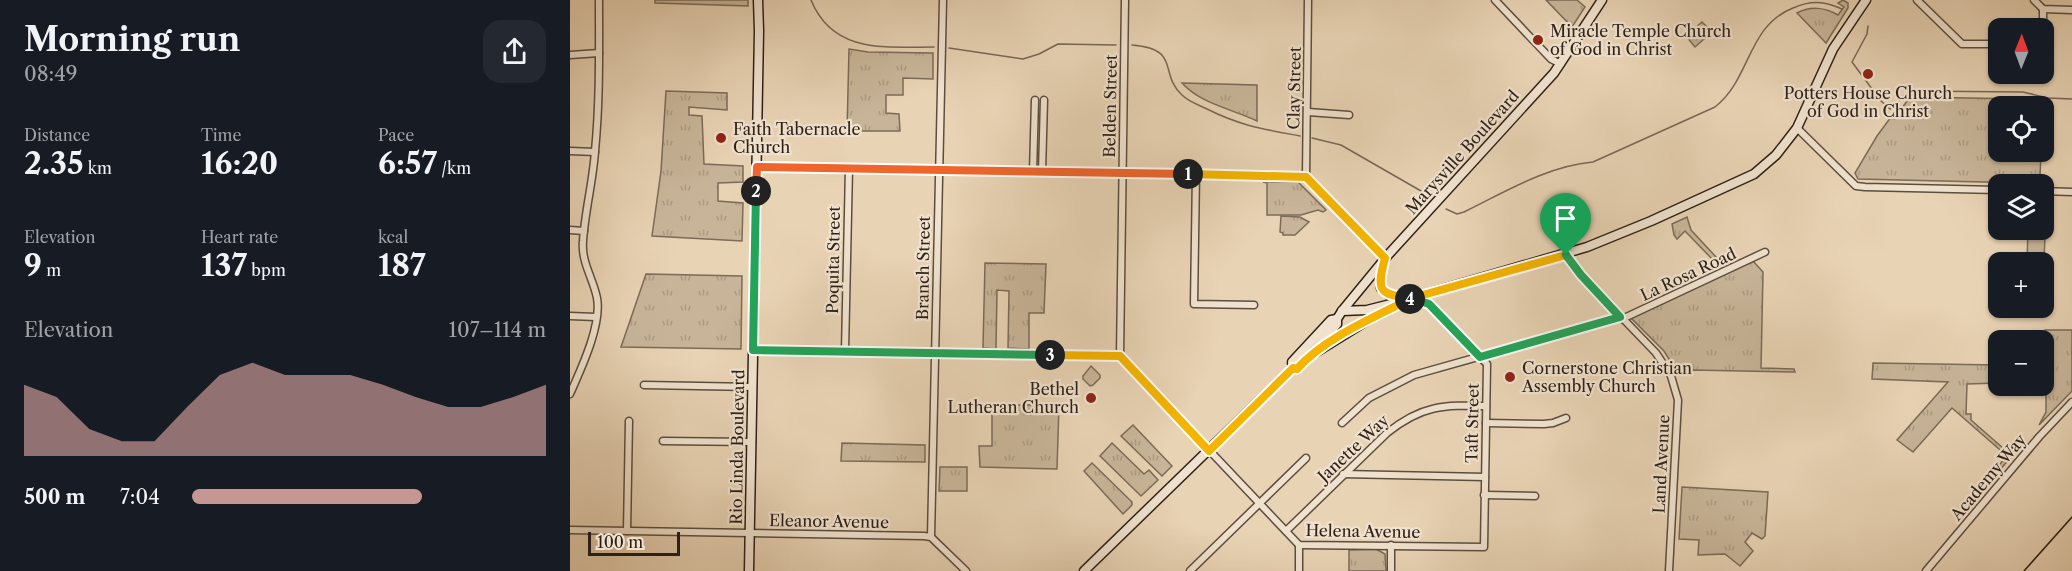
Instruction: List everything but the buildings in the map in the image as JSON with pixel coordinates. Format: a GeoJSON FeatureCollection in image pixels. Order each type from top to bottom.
{"type":"FeatureCollection","features":[{"type":"Feature","properties":{"kind":"main road","name":"Rio Linda Boulevard"},"geometry":{"type":"LineString","coordinates":[[749,571],[758,0]]}},
{"type":"Feature","properties":{"kind":"main road","name":"Marysville Boulevard"},"geometry":{"type":"LineString","coordinates":[[1340,315],[1330,320],[1292,362],[1293,368],[1297,369],[1337,324],[1340,315],[1385,258],[1561,64],[1602,0]]}},
{"type":"Feature","properties":{"kind":"main road"},"geometry":{"type":"LineString","coordinates":[[1340,315],[1367,310],[1566,255],[1629,231],[1747,177],[1776,155],[1797,128],[1833,49],[1861,2]]}},
{"type":"Feature","properties":{"kind":"main road"},"geometry":{"type":"LineString","coordinates":[[1385,258],[1380,276],[1381,288],[1390,296],[1412,298]]}},
{"type":"Feature","properties":{"kind":"main road"},"geometry":{"type":"LineString","coordinates":[[1305,360],[1368,320],[1412,298]]}},
{"type":"Feature","properties":{"kind":"main road"},"geometry":{"type":"LineString","coordinates":[[1340,315],[1368,320]]}},
{"type":"Feature","properties":{"kind":"main road"},"geometry":{"type":"LineString","coordinates":[[1084,571],[1293,368]]}},
{"type":"Feature","properties":{"kind":"street"},"geometry":{"type":"LineString","coordinates":[[570,394],[592,336],[596,317],[596,293],[584,264],[582,247],[595,152],[599,0]]}},
{"type":"Feature","properties":{"kind":"street","name":"Branch Street"},"geometry":{"type":"LineString","coordinates":[[931,537],[943,0]]}},
{"type":"Feature","properties":{"kind":"street","name":"Belden Street"},"geometry":{"type":"LineString","coordinates":[[1120,356],[1125,0]]}},
{"type":"Feature","properties":{"kind":"street","name":"Clay Street"},"geometry":{"type":"LineString","coordinates":[[1306,177],[1308,0]]}},
{"type":"Feature","properties":{"kind":"street"},"geometry":{"type":"LineString","coordinates":[[1495,0],[1551,59],[1561,64]]}},
{"type":"Feature","properties":{"kind":"street"},"geometry":{"type":"LineString","coordinates":[[1917,0],[1962,44],[1988,44]]}},
{"type":"Feature","properties":{"kind":"street"},"geometry":{"type":"LineString","coordinates":[[2034,0],[2043,9],[2072,10]]}},
{"type":"Feature","properties":{"kind":"street"},"geometry":{"type":"LineString","coordinates":[[2043,9],[2043,18]]}},
{"type":"Feature","properties":{"kind":"street"},"geometry":{"type":"LineString","coordinates":[[570,55],[599,53]]}},
{"type":"Feature","properties":{"kind":"street"},"geometry":{"type":"LineString","coordinates":[[1033,172],[1035,100]]}},
{"type":"Feature","properties":{"kind":"street"},"geometry":{"type":"LineString","coordinates":[[1042,172],[1044,100]]}},
{"type":"Feature","properties":{"kind":"street"},"geometry":{"type":"LineString","coordinates":[[1035,109],[1044,110]]}},
{"type":"Feature","properties":{"kind":"street"},"geometry":{"type":"LineString","coordinates":[[1308,112],[1349,115]]}},
{"type":"Feature","properties":{"kind":"street"},"geometry":{"type":"LineString","coordinates":[[1797,128],[1852,183],[1860,187],[1988,190]]}},
{"type":"Feature","properties":{"kind":"street"},"geometry":{"type":"LineString","coordinates":[[570,151],[595,152]]}},
{"type":"Feature","properties":{"kind":"street"},"geometry":{"type":"LineString","coordinates":[[757,167],[1306,177],[1385,258]]}},
{"type":"Feature","properties":{"kind":"street","name":"Poquita Street"},"geometry":{"type":"LineString","coordinates":[[845,351],[849,168]]}},
{"type":"Feature","properties":{"kind":"street"},"geometry":{"type":"LineString","coordinates":[[1196,174],[1194,304],[1254,305]]}},
{"type":"Feature","properties":{"kind":"street"},"geometry":{"type":"LineString","coordinates":[[2054,191],[2072,192]]}},
{"type":"Feature","properties":{"kind":"street"},"geometry":{"type":"LineString","coordinates":[[570,230],[584,231]]}},
{"type":"Feature","properties":{"kind":"street","name":"La Rosa Road"},"geometry":{"type":"LineString","coordinates":[[1342,423],[1369,398],[1414,375],[1621,318],[1765,252]]}},
{"type":"Feature","properties":{"kind":"street","name":"Land Avenue"},"geometry":{"type":"LineString","coordinates":[[1566,255],[1581,275],[1661,359],[1671,376],[1678,409],[1669,571]]}},
{"type":"Feature","properties":{"kind":"street"},"geometry":{"type":"LineString","coordinates":[[1412,298],[1429,304],[1480,357]]}},
{"type":"Feature","properties":{"kind":"street"},"geometry":{"type":"LineString","coordinates":[[570,316],[596,317]]}},
{"type":"Feature","properties":{"kind":"street"},"geometry":{"type":"LineString","coordinates":[[753,350],[1120,356]]}},
{"type":"Feature","properties":{"kind":"street","name":"Helena Avenue"},"geometry":{"type":"LineString","coordinates":[[1120,356],[1299,545],[1484,548]]}},
{"type":"Feature","properties":{"kind":"street","name":"Taft Street"},"geometry":{"type":"LineString","coordinates":[[1480,357],[1486,364],[1484,548]]}},
{"type":"Feature","properties":{"kind":"street"},"geometry":{"type":"LineString","coordinates":[[644,385],[753,387]]}},
{"type":"Feature","properties":{"kind":"street","name":"Academy Way"},"geometry":{"type":"LineString","coordinates":[[1926,571],[2039,437],[2072,402]]}},
{"type":"Feature","properties":{"kind":"street","name":"Janette Way"},"geometry":{"type":"LineString","coordinates":[[1286,531],[1387,433],[1416,414],[1447,405],[1486,406]]}},
{"type":"Feature","properties":{"kind":"street"},"geometry":{"type":"LineString","coordinates":[[1486,423],[1544,424],[1566,418]]}},
{"type":"Feature","properties":{"kind":"street"},"geometry":{"type":"LineString","coordinates":[[627,531],[629,421]]}},
{"type":"Feature","properties":{"kind":"street"},"geometry":{"type":"LineString","coordinates":[[663,441],[752,442]]}},
{"type":"Feature","properties":{"kind":"street"},"geometry":{"type":"LineString","coordinates":[[1190,571],[1306,458]]}},
{"type":"Feature","properties":{"kind":"street"},"geometry":{"type":"LineString","coordinates":[[1343,474],[1485,477]]}},
{"type":"Feature","properties":{"kind":"street"},"geometry":{"type":"LineString","coordinates":[[1484,495],[1535,496]]}},
{"type":"Feature","properties":{"kind":"street","name":"Eleanor Avenue"},"geometry":{"type":"LineString","coordinates":[[570,530],[931,537]]}},
{"type":"Feature","properties":{"kind":"street"},"geometry":{"type":"LineString","coordinates":[[931,537],[966,571]]}},
{"type":"Feature","properties":{"kind":"street"},"geometry":{"type":"LineString","coordinates":[[1299,545],[1299,571]]}},
{"type":"Feature","properties":{"kind":"street"},"geometry":{"type":"LineString","coordinates":[[1391,545],[1391,571]]}},
{"type":"Feature","properties":{"kind":"green space"},"geometry":{"type":"Polygon","coordinates":[[[655,0],[748,0],[748,6],[655,3],[655,0]]]}},
{"type":"Feature","properties":{"kind":"green space"},"geometry":{"type":"Polygon","coordinates":[[[1546,0],[1577,0],[1585,7],[1572,27],[1546,0]]]}},
{"type":"Feature","properties":{"kind":"green space"},"geometry":{"type":"Polygon","coordinates":[[[1843,0],[1848,3],[1848,8],[1826,43],[1797,13],[1818,8],[1838,15],[1844,7],[1838,3],[1843,0]]]}},
{"type":"Feature","properties":{"kind":"green space"},"geometry":{"type":"Polygon","coordinates":[[[1702,22],[1712,32],[1695,47],[1686,36],[1702,22]]]}},
{"type":"Feature","properties":{"kind":"green space"},"geometry":{"type":"Polygon","coordinates":[[[849,49],[868,52],[933,53],[933,79],[903,78],[903,95],[886,95],[886,113],[899,114],[900,131],[847,131],[849,49]]]}},
{"type":"Feature","properties":{"kind":"green space"},"geometry":{"type":"Polygon","coordinates":[[[1182,83],[1257,85],[1257,121],[1207,101],[1182,83]]]}},
{"type":"Feature","properties":{"kind":"green space"},"geometry":{"type":"Polygon","coordinates":[[[666,91],[727,93],[727,110],[689,107],[689,115],[702,116],[704,164],[743,166],[743,182],[718,183],[718,201],[743,203],[742,241],[652,236],[661,171],[666,91]]]}},
{"type":"Feature","properties":{"kind":"green space"},"geometry":{"type":"Polygon","coordinates":[[[1910,97],[1988,98],[1988,162],[2041,162],[2040,174],[1988,174],[1988,182],[1858,179],[1855,173],[1877,136],[1891,117],[1894,119],[1910,97]]]}},
{"type":"Feature","properties":{"kind":"green space"},"geometry":{"type":"Polygon","coordinates":[[[1263,182],[1298,182],[1326,210],[1301,215],[1267,215],[1267,183],[1263,182]]]}},
{"type":"Feature","properties":{"kind":"green space"},"geometry":{"type":"Polygon","coordinates":[[[1281,216],[1300,217],[1309,222],[1295,235],[1283,235],[1280,232],[1281,216]]]}},
{"type":"Feature","properties":{"kind":"green space"},"geometry":{"type":"Polygon","coordinates":[[[1687,217],[1691,230],[1716,257],[1713,260],[1685,231],[1677,239],[1674,235],[1672,224],[1687,217]]]}},
{"type":"Feature","properties":{"kind":"green space"},"geometry":{"type":"Polygon","coordinates":[[[2028,240],[2045,240],[2044,252],[2027,252],[2028,240]]]}},
{"type":"Feature","properties":{"kind":"green space"},"geometry":{"type":"Polygon","coordinates":[[[1753,261],[1763,272],[1761,368],[1794,369],[1795,372],[1692,370],[1679,375],[1664,351],[1632,319],[1633,317],[1753,261]]]}},
{"type":"Feature","properties":{"kind":"green space"},"geometry":{"type":"Polygon","coordinates":[[[985,263],[1046,264],[1044,313],[1029,313],[1029,349],[1008,348],[1009,291],[997,290],[996,349],[983,348],[985,263]]]}},
{"type":"Feature","properties":{"kind":"green space"},"geometry":{"type":"Polygon","coordinates":[[[646,274],[742,276],[741,349],[621,347],[646,274]]]}},
{"type":"Feature","properties":{"kind":"green space"},"geometry":{"type":"Polygon","coordinates":[[[2054,330],[2072,330],[2072,391],[2039,425],[2046,412],[2046,396],[2054,396],[2054,330]]]}},
{"type":"Feature","properties":{"kind":"green space"},"geometry":{"type":"Polygon","coordinates":[[[1873,363],[1988,365],[1988,383],[1967,384],[1966,414],[1971,414],[1971,420],[2012,456],[1981,491],[1979,488],[2007,456],[1952,408],[1913,452],[1897,440],[1948,382],[1872,379],[1873,363]]]}},
{"type":"Feature","properties":{"kind":"green space"},"geometry":{"type":"Polygon","coordinates":[[[1091,366],[1100,378],[1090,386],[1083,376],[1091,366]]]}},
{"type":"Feature","properties":{"kind":"green space"},"geometry":{"type":"Polygon","coordinates":[[[992,405],[1059,405],[1057,469],[980,467],[979,446],[992,446],[992,405]]]}},
{"type":"Feature","properties":{"kind":"green space"},"geometry":{"type":"Polygon","coordinates":[[[1133,425],[1172,466],[1162,476],[1121,436],[1133,425]]]}},
{"type":"Feature","properties":{"kind":"green space"},"geometry":{"type":"Polygon","coordinates":[[[842,443],[925,445],[925,462],[841,461],[842,443]]]}},
{"type":"Feature","properties":{"kind":"green space"},"geometry":{"type":"Polygon","coordinates":[[[1112,443],[1144,474],[1149,470],[1158,480],[1141,496],[1100,456],[1112,443]]]}},
{"type":"Feature","properties":{"kind":"green space"},"geometry":{"type":"Polygon","coordinates":[[[1092,463],[1132,502],[1123,514],[1084,471],[1092,463]]]}},
{"type":"Feature","properties":{"kind":"green space"},"geometry":{"type":"Polygon","coordinates":[[[940,467],[967,467],[967,491],[939,491],[940,467]]]}},
{"type":"Feature","properties":{"kind":"green space"},"geometry":{"type":"Polygon","coordinates":[[[1682,487],[1768,492],[1765,536],[1762,539],[1752,533],[1745,542],[1753,551],[1740,566],[1725,554],[1698,555],[1699,540],[1679,539],[1682,487]]]}},
{"type":"Feature","properties":{"kind":"green space"},"geometry":{"type":"Polygon","coordinates":[[[1376,549],[1385,554],[1386,571],[1349,571],[1349,550],[1376,549]]]}},
{"type":"Feature","properties":{"kind":"waterway"},"geometry":{"type":"LineString","coordinates":[[811,0],[821,18],[847,39],[879,46],[934,47]]}},
{"type":"Feature","properties":{"kind":"waterway"},"geometry":{"type":"LineString","coordinates":[[1446,209],[1457,214],[1464,212],[1543,174],[1576,164],[1593,162],[1715,107],[1736,82],[1766,27],[1778,16],[1793,8],[1812,3],[1829,4],[1842,9]]}},
{"type":"Feature","properties":{"kind":"waterway"},"geometry":{"type":"LineString","coordinates":[[1868,26],[1867,34],[1852,62],[1881,101],[1890,109],[1906,94],[1913,91],[2023,92],[2048,98],[2072,99]]}},
{"type":"Feature","properties":{"kind":"waterway"},"geometry":{"type":"LineString","coordinates":[[949,48],[1023,59],[1058,44],[1116,45]]}},
{"type":"Feature","properties":{"kind":"waterway"},"geometry":{"type":"LineString","coordinates":[[1132,45],[1158,51],[1167,63],[1175,87],[1191,101],[1242,123],[1300,136]]}},
{"type":"Feature","properties":{"kind":"waterway"},"geometry":{"type":"LineString","coordinates":[[1312,138],[1341,145],[1428,195]]}},
{"type":"Feature","properties":{"kind":"tram line"},"geometry":{"type":"LineString","coordinates":[[2024,571],[2072,517]]}},
{"type":"Feature","properties":{"kind":"place","name":"Miracle Temple Church of God in Christ"},"geometry":{"type":"Point","coordinates":[1538,40]}},
{"type":"Feature","properties":{"kind":"place","name":"Potters House Church of God in Christ"},"geometry":{"type":"Point","coordinates":[1868,74]}},
{"type":"Feature","properties":{"kind":"place","name":"Faith Tabernacle Church"},"geometry":{"type":"Point","coordinates":[721,138]}},
{"type":"Feature","properties":{"kind":"place","name":"Cornerstone Christian Assembly Church"},"geometry":{"type":"Point","coordinates":[1510,377]}},
{"type":"Feature","properties":{"kind":"place","name":"Bethel Lutheran Church"},"geometry":{"type":"Point","coordinates":[1091,398]}},
{"type":"Feature","properties":{"kind":"route"},"geometry":{"type":"LineString","coordinates":[[1566,255],[1412,298],[1390,296],[1381,288],[1379,282],[1385,258],[1306,177],[757,167],[753,350],[1120,356],[1209,451],[1293,368],[1297,369],[1305,360],[1351,329],[1412,298],[1429,304],[1480,357],[1620,317],[1581,275],[1566,255]]}}]}
